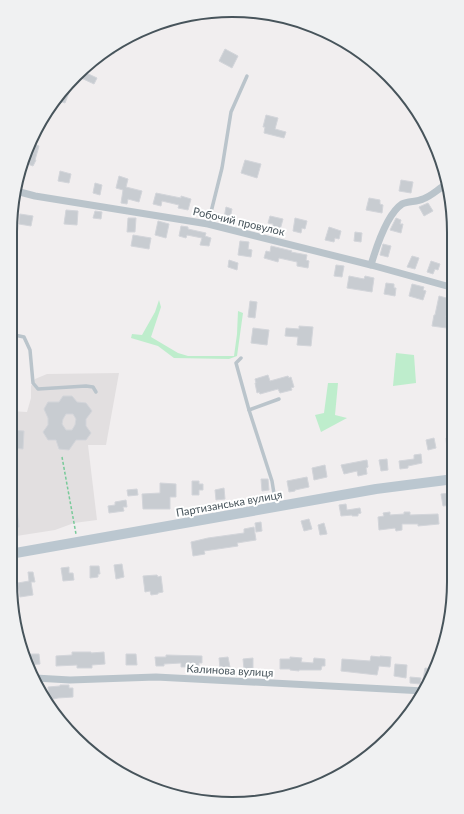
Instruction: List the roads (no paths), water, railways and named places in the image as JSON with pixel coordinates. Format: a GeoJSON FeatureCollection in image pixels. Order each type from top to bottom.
{"type":"FeatureCollection","features":[{"type":"Feature","properties":{"kind":"main road","name":"Партизанська вулиця"},"geometry":{"type":"LineString","coordinates":[[17,553],[376,489],[447,480]]}},
{"type":"Feature","properties":{"kind":"street"},"geometry":{"type":"LineString","coordinates":[[371,265],[384,230],[396,210],[403,204],[423,200],[442,187]]}},
{"type":"Feature","properties":{"kind":"street","name":"Робочий провулок"},"geometry":{"type":"LineString","coordinates":[[21,192],[34,196],[208,224],[371,265],[447,286]]}},
{"type":"Feature","properties":{"kind":"street","name":"Калинова вулиця"},"geometry":{"type":"LineString","coordinates":[[40,678],[70,680],[156,677],[418,691]]}},
{"type":"Feature","properties":{"kind":"lane"},"geometry":{"type":"LineString","coordinates":[[208,224],[222,168],[231,112],[247,76]]}},
{"type":"Feature","properties":{"kind":"lane"},"geometry":{"type":"LineString","coordinates":[[17,335],[24,336],[30,350],[33,383],[38,389],[86,386],[93,388],[96,392]]}},
{"type":"Feature","properties":{"kind":"lane"},"geometry":{"type":"LineString","coordinates":[[240,358],[236,363],[249,410],[272,481],[276,507]]}},
{"type":"Feature","properties":{"kind":"lane"},"geometry":{"type":"LineString","coordinates":[[249,410],[279,399]]}}]}
